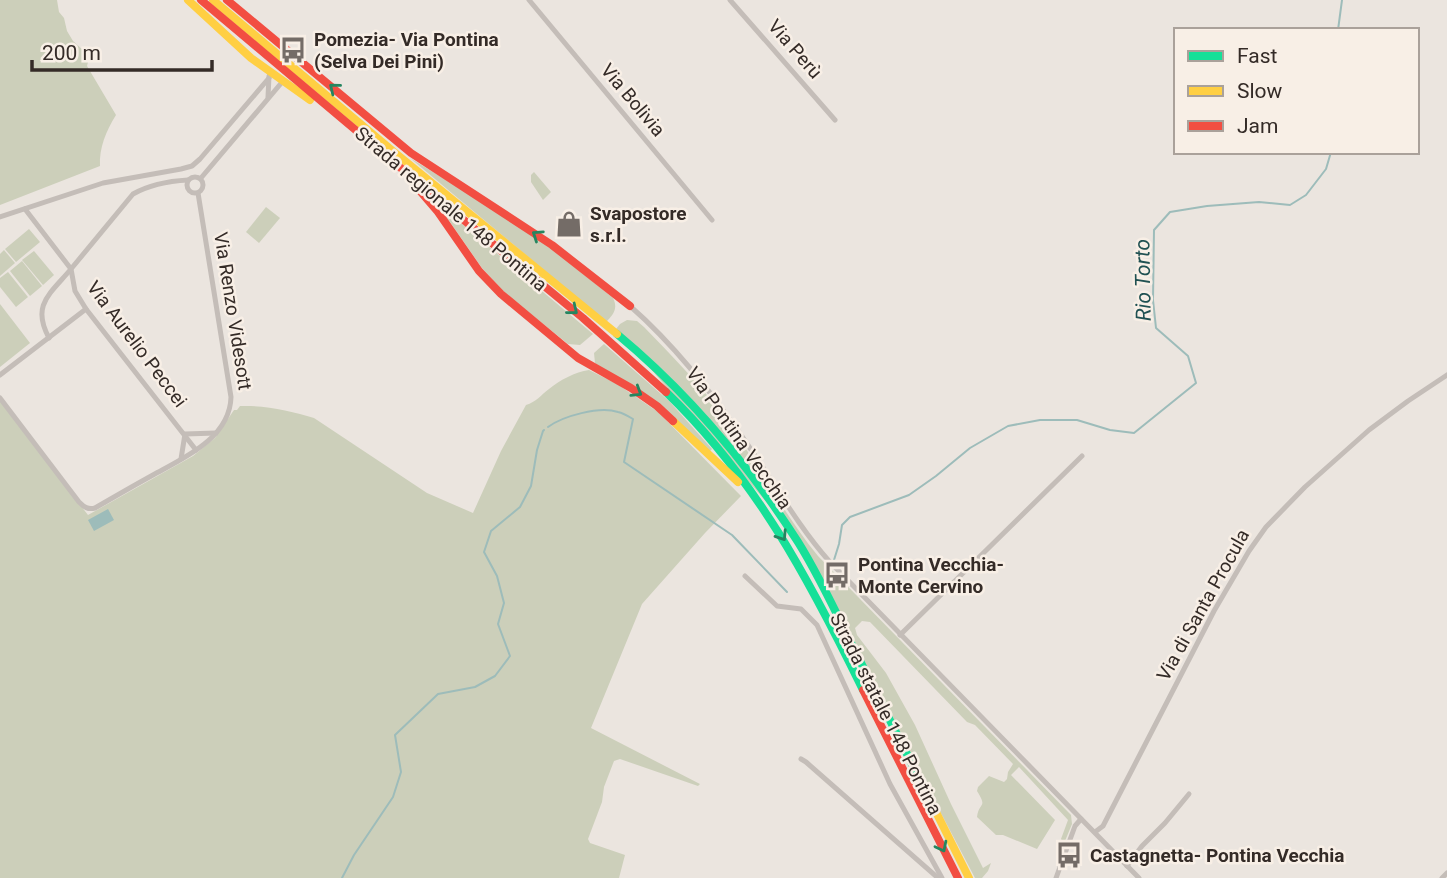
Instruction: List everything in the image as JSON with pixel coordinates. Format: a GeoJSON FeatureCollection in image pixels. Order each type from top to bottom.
{"type":"FeatureCollection","features":[{"type":"Feature","properties":{"kind":"main road"},"geometry":{"type":"LineString","coordinates":[[188,0],[270,75],[345,121]]}},
{"type":"Feature","properties":{"kind":"main road","name":"Strada regionale 148 Pontina"},"geometry":{"type":"LineString","coordinates":[[201,0],[389,158],[661,373],[702,415]]}},
{"type":"Feature","properties":{"kind":"main road","name":"Strada regionale 148 Pontina"},"geometry":{"type":"LineString","coordinates":[[213,0],[597,324],[696,423]]}},
{"type":"Feature","properties":{"kind":"main road","name":"Via Pontina Vecchia"},"geometry":{"type":"LineString","coordinates":[[227,0],[411,153],[534,233],[630,306]]}},
{"type":"Feature","properties":{"kind":"main road"},"geometry":{"type":"LineString","coordinates":[[389,158],[433,205],[474,264],[496,289],[578,358],[657,406],[759,501]]}},
{"type":"Feature","properties":{"kind":"main road","name":"Strada statale 148 Pontina"},"geometry":{"type":"LineString","coordinates":[[702,415],[760,485],[799,544],[969,878]]}},
{"type":"Feature","properties":{"kind":"main road","name":"Strada statale 148 Pontina"},"geometry":{"type":"LineString","coordinates":[[696,423],[759,501],[790,548],[958,878]]}},
{"type":"Feature","properties":{"kind":"street","name":"Via Bolivia"},"geometry":{"type":"LineString","coordinates":[[529,0],[712,220]]}},
{"type":"Feature","properties":{"kind":"street","name":"Via Perù"},"geometry":{"type":"LineString","coordinates":[[730,0],[835,120]]}},
{"type":"Feature","properties":{"kind":"street"},"geometry":{"type":"LineString","coordinates":[[267,100],[270,75]]}},
{"type":"Feature","properties":{"kind":"street"},"geometry":{"type":"LineString","coordinates":[[0,218],[98,184],[192,166],[270,75]]}},
{"type":"Feature","properties":{"kind":"street","name":"Via Renzo Videsott"},"geometry":{"type":"LineString","coordinates":[[0,398],[86,508],[94,508],[181,459],[216,433],[229,413],[231,397],[198,192],[203,188],[201,178],[283,81]]}},
{"type":"Feature","properties":{"kind":"street"},"geometry":{"type":"LineString","coordinates":[[198,192],[189,190],[188,180],[193,177],[201,178]]}},
{"type":"Feature","properties":{"kind":"street","name":"Via Aurelio Peccei"},"geometry":{"type":"LineString","coordinates":[[49,338],[42,323],[41,309],[45,301],[133,194],[144,188],[188,180]]}},
{"type":"Feature","properties":{"kind":"street"},"geometry":{"type":"LineString","coordinates":[[25,209],[71,269]]}},
{"type":"Feature","properties":{"kind":"street","name":"Via Aurelio Peccei"},"geometry":{"type":"LineString","coordinates":[[71,269],[75,291],[86,309],[196,450]]}},
{"type":"Feature","properties":{"kind":"street","name":"Via Pontina Vecchia"},"geometry":{"type":"LineString","coordinates":[[630,306],[709,390],[821,552],[1139,878]]}},
{"type":"Feature","properties":{"kind":"street"},"geometry":{"type":"LineString","coordinates":[[0,374],[86,309]]}},
{"type":"Feature","properties":{"kind":"street","name":"Via di Santa Procula"},"geometry":{"type":"LineString","coordinates":[[1095,832],[1103,827],[1214,611],[1266,527],[1305,487],[1369,430],[1447,375]]}},
{"type":"Feature","properties":{"kind":"street","name":"Via Aurelio Peccei"},"geometry":{"type":"LineString","coordinates":[[185,434],[216,433]]}},
{"type":"Feature","properties":{"kind":"street","name":"Via Aurelio Peccei"},"geometry":{"type":"LineString","coordinates":[[181,459],[185,434]]}},
{"type":"Feature","properties":{"kind":"street"},"geometry":{"type":"LineString","coordinates":[[900,635],[1082,456]]}},
{"type":"Feature","properties":{"kind":"street"},"geometry":{"type":"LineString","coordinates":[[745,576],[776,606],[804,611],[817,625],[886,774],[940,878]]}},
{"type":"Feature","properties":{"kind":"street"},"geometry":{"type":"LineString","coordinates":[[801,759],[940,878]]}},
{"type":"Feature","properties":{"kind":"street"},"geometry":{"type":"LineString","coordinates":[[1127,866],[1189,794]]}},
{"type":"Feature","properties":{"kind":"street"},"geometry":{"type":"LineString","coordinates":[[1056,878],[1075,826],[1081,819]]}},
{"type":"Feature","properties":{"kind":"street"},"geometry":{"type":"LineString","coordinates":[[1442,878],[1447,873]]}},
{"type":"Feature","properties":{"kind":"green space"},"geometry":{"type":"Polygon","coordinates":[[[0,0],[57,0],[67,31],[84,51],[87,66],[116,115],[104,140],[100,166],[0,205],[0,0]]]}},
{"type":"Feature","properties":{"kind":"green space"},"geometry":{"type":"Polygon","coordinates":[[[410,158],[548,245],[613,298],[615,308],[611,316],[606,322],[410,158]]]}},
{"type":"Feature","properties":{"kind":"green space"},"geometry":{"type":"Polygon","coordinates":[[[534,172],[551,192],[543,200],[531,182],[534,172]]]}},
{"type":"Feature","properties":{"kind":"green space"},"geometry":{"type":"Polygon","coordinates":[[[266,207],[280,218],[259,243],[246,232],[266,207]]]}},
{"type":"Feature","properties":{"kind":"green space"},"geometry":{"type":"Polygon","coordinates":[[[441,209],[593,334],[580,345],[568,344],[505,293],[482,268],[441,209]]]}},
{"type":"Feature","properties":{"kind":"green space"},"geometry":{"type":"Polygon","coordinates":[[[29,229],[40,242],[16,262],[5,249],[29,229]]]}},
{"type":"Feature","properties":{"kind":"green space"},"geometry":{"type":"Polygon","coordinates":[[[4,250],[15,263],[0,276],[0,254],[4,250]]]}},
{"type":"Feature","properties":{"kind":"green space"},"geometry":{"type":"Polygon","coordinates":[[[34,251],[54,275],[43,285],[22,260],[34,251]]]}},
{"type":"Feature","properties":{"kind":"green space"},"geometry":{"type":"Polygon","coordinates":[[[22,261],[42,286],[30,296],[10,271],[22,261]]]}},
{"type":"Feature","properties":{"kind":"green space"},"geometry":{"type":"Polygon","coordinates":[[[8,272],[28,297],[16,307],[0,287],[0,278],[8,272]]]}},
{"type":"Feature","properties":{"kind":"green space"},"geometry":{"type":"Polygon","coordinates":[[[0,304],[30,343],[0,367],[0,304]]]}},
{"type":"Feature","properties":{"kind":"green space"},"geometry":{"type":"Polygon","coordinates":[[[627,320],[637,321],[644,327],[713,403],[818,556],[1071,815],[1072,824],[1065,841],[1061,839],[1068,820],[1019,767],[1011,775],[1055,820],[1037,849],[1003,835],[996,835],[977,817],[982,803],[978,787],[989,776],[1004,782],[1013,764],[975,725],[967,722],[870,622],[862,621],[855,628],[857,635],[886,673],[915,725],[983,868],[991,863],[982,878],[975,878],[795,535],[616,329],[627,320]]]}},
{"type":"Feature","properties":{"kind":"green space"},"geometry":{"type":"Polygon","coordinates":[[[604,344],[669,401],[712,449],[709,452],[595,363],[594,353],[604,344]]]}},
{"type":"Feature","properties":{"kind":"green space"},"geometry":{"type":"Polygon","coordinates":[[[589,370],[617,384],[658,412],[741,496],[642,604],[591,728],[700,784],[698,786],[620,759],[614,761],[588,839],[590,843],[625,855],[619,878],[0,878],[0,401],[88,515],[193,456],[215,438],[234,410],[240,406],[278,409],[314,418],[427,493],[473,513],[501,451],[526,405],[563,380],[589,370]]]}},
{"type":"Feature","properties":{"kind":"water"},"geometry":{"type":"Polygon","coordinates":[[[108,509],[114,520],[94,531],[88,520],[108,509]]]}},
{"type":"Feature","properties":{"kind":"waterway","name":"Rio Torto"},"geometry":{"type":"LineString","coordinates":[[1338,28],[1342,0]]}},
{"type":"Feature","properties":{"kind":"waterway","name":"Rio Torto"},"geometry":{"type":"LineString","coordinates":[[834,560],[842,525],[850,517],[909,495],[970,448],[1008,426],[1040,420],[1077,420],[1110,430],[1134,433],[1196,383],[1188,356],[1156,328],[1153,300],[1154,230],[1170,212],[1259,202],[1290,205],[1306,195],[1326,169],[1330,154]]}},
{"type":"Feature","properties":{"kind":"waterway","name":"Rio Torto"},"geometry":{"type":"LineString","coordinates":[[548,427],[572,416],[601,410],[620,412],[633,419],[624,462],[732,535],[787,592]]}},
{"type":"Feature","properties":{"kind":"waterway","name":"Rio Torto"},"geometry":{"type":"LineString","coordinates":[[342,878],[393,797],[401,772],[395,735],[438,694],[475,687],[495,676],[510,656],[498,624],[504,603],[497,576],[484,552],[491,531],[520,507],[531,486],[537,450],[544,430]]}},
{"type":"Feature","properties":{"kind":"traffic: fast"},"geometry":{"type":"LineString","coordinates":[[617,334],[692,405],[737,457],[779,513],[819,579],[922,784]]}},
{"type":"Feature","properties":{"kind":"traffic: fast"},"geometry":{"type":"LineString","coordinates":[[666,392],[698,425],[754,495],[801,570],[863,690]]}},
{"type":"Feature","properties":{"kind":"traffic: slow"},"geometry":{"type":"LineString","coordinates":[[188,0],[251,58],[310,100]]}},
{"type":"Feature","properties":{"kind":"traffic: slow"},"geometry":{"type":"LineString","coordinates":[[213,0],[617,334]]}},
{"type":"Feature","properties":{"kind":"traffic: slow"},"geometry":{"type":"LineString","coordinates":[[673,421],[738,482]]}},
{"type":"Feature","properties":{"kind":"traffic: slow"},"geometry":{"type":"LineString","coordinates":[[922,784],[969,878]]}},
{"type":"Feature","properties":{"kind":"traffic: jam"},"geometry":{"type":"LineString","coordinates":[[201,0],[583,318],[666,392]]}},
{"type":"Feature","properties":{"kind":"traffic: jam"},"geometry":{"type":"LineString","coordinates":[[227,0],[411,153],[552,245],[630,306]]}},
{"type":"Feature","properties":{"kind":"traffic: jam"},"geometry":{"type":"LineString","coordinates":[[420,191],[479,271],[501,294],[578,358],[631,388],[673,421]]}},
{"type":"Feature","properties":{"kind":"traffic: jam"},"geometry":{"type":"LineString","coordinates":[[863,690],[958,878]]}},
{"type":"Feature","properties":{"kind":"place","name":"Pomezia- Via Pontina (Selva Dei Pini)"},"geometry":{"type":"Point","coordinates":[293,50]}},
{"type":"Feature","properties":{"kind":"place","name":"Svapostore s.r.l."},"geometry":{"type":"Point","coordinates":[569,224]}},
{"type":"Feature","properties":{"kind":"place","name":"Pontina Vecchia- Monte Cervino"},"geometry":{"type":"Point","coordinates":[837,575]}},
{"type":"Feature","properties":{"kind":"place","name":"Castagnetta- Pontina Vecchia"},"geometry":{"type":"Point","coordinates":[1069,855]}}]}
